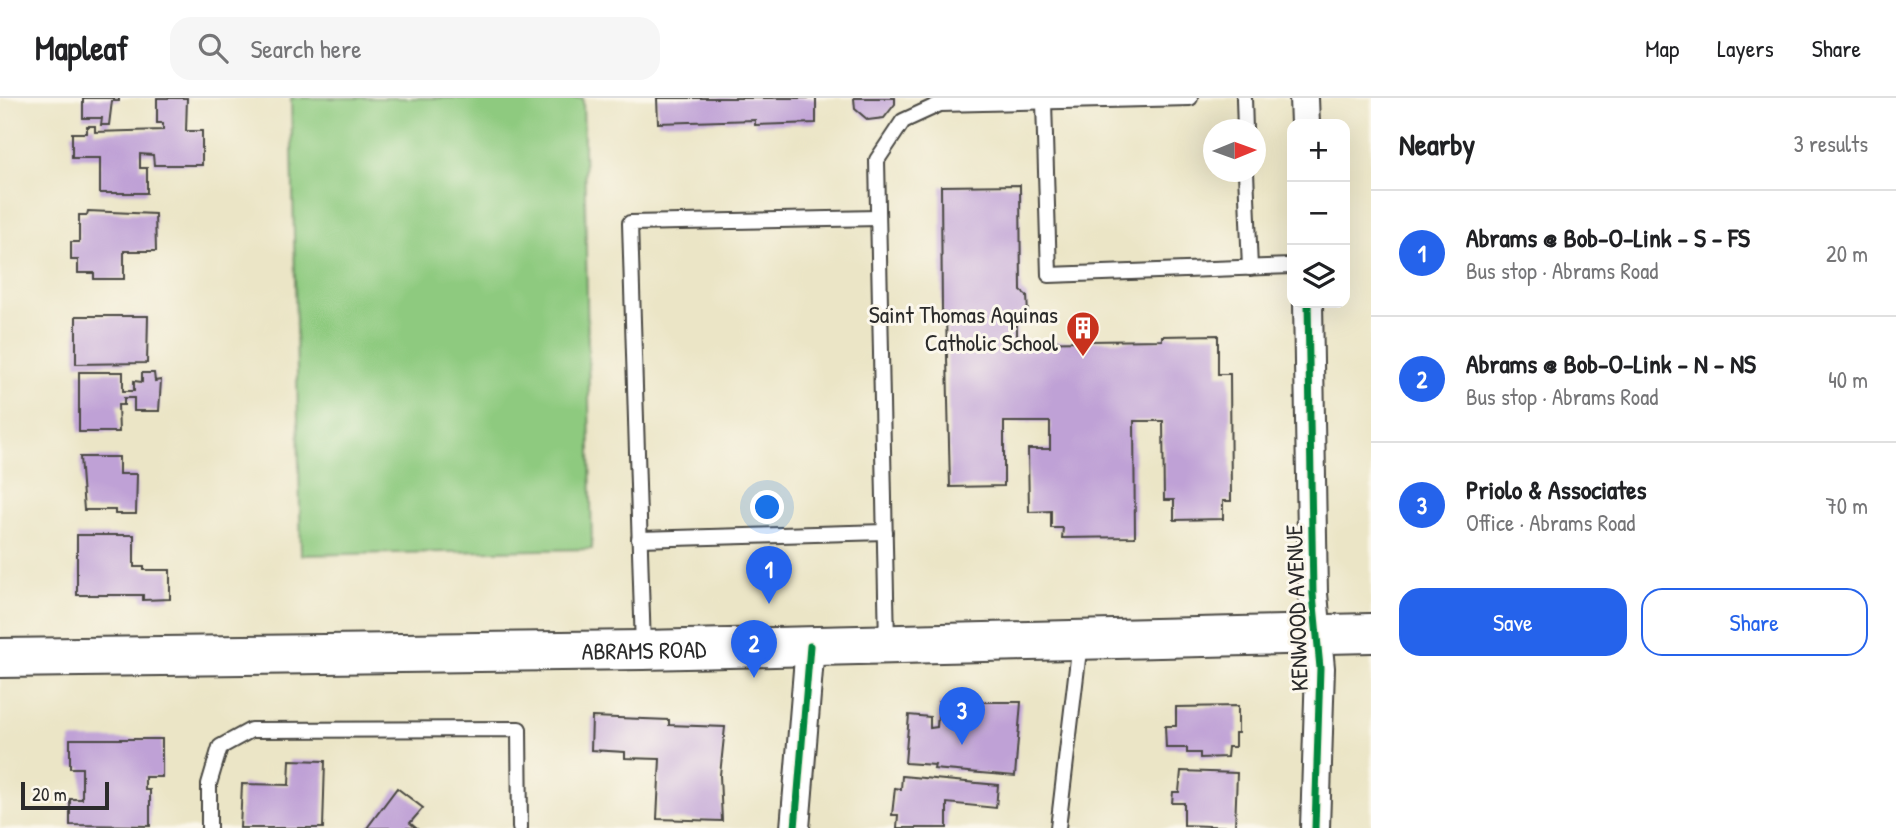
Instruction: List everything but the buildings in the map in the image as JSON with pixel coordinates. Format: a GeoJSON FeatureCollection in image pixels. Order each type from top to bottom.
{"type":"FeatureCollection","features":[{"type":"Feature","properties":{"kind":"main road","name":"ABRAMS ROAD"},"geometry":{"type":"LineString","coordinates":[[0,658],[643,650],[1371,633]]}},
{"type":"Feature","properties":{"kind":"street"},"geometry":{"type":"LineString","coordinates":[[1304,98],[1305,119]]}},
{"type":"Feature","properties":{"kind":"street","name":"KENWOOD AVENUE"},"geometry":{"type":"LineString","coordinates":[[1308,308],[1313,594],[1320,682],[1315,828]]}},
{"type":"Feature","properties":{"kind":"street"},"geometry":{"type":"LineString","coordinates":[[795,828],[810,646]]}},
{"type":"Feature","properties":{"kind":"lane"},"geometry":{"type":"LineString","coordinates":[[887,644],[877,160],[903,121],[940,104],[1190,98]]}},
{"type":"Feature","properties":{"kind":"lane"},"geometry":{"type":"LineString","coordinates":[[1244,98],[1245,119]]}},
{"type":"Feature","properties":{"kind":"lane"},"geometry":{"type":"LineString","coordinates":[[1044,102],[1049,275],[1287,266]]}},
{"type":"Feature","properties":{"kind":"lane"},"geometry":{"type":"LineString","coordinates":[[1246,182],[1250,268]]}},
{"type":"Feature","properties":{"kind":"lane"},"geometry":{"type":"LineString","coordinates":[[643,650],[630,223],[878,218]]}},
{"type":"Feature","properties":{"kind":"lane"},"geometry":{"type":"LineString","coordinates":[[639,539],[885,532]]}},
{"type":"Feature","properties":{"kind":"lane"},"geometry":{"type":"LineString","coordinates":[[1058,828],[1080,640]]}},
{"type":"Feature","properties":{"kind":"lane"},"geometry":{"type":"LineString","coordinates":[[209,828],[209,784],[220,747],[251,730],[505,729],[519,729],[520,828]]}},
{"type":"Feature","properties":{"kind":"green space"},"geometry":{"type":"Polygon","coordinates":[[[291,98],[583,98],[592,549],[301,555],[291,98]]]}},
{"type":"Feature","properties":{"kind":"cycle path"},"geometry":{"type":"LineString","coordinates":[[1308,308],[1313,594],[1320,668],[1315,828]]}},
{"type":"Feature","properties":{"kind":"cycle path"},"geometry":{"type":"LineString","coordinates":[[795,828],[810,646]]}},
{"type":"Feature","properties":{"kind":"place","name":"Saint Thomas Aquinas Catholic School"},"geometry":{"type":"Point","coordinates":[1083,358]}},
{"type":"Feature","properties":{"kind":"place","name":"Abrams @ Bob-O-Link - S - FS"},"geometry":{"type":"Point","coordinates":[769,604]}},
{"type":"Feature","properties":{"kind":"place","name":"Abrams @ Bob-O-Link - N - NS"},"geometry":{"type":"Point","coordinates":[754,678]}},
{"type":"Feature","properties":{"kind":"place","name":"Priolo & Associates"},"geometry":{"type":"Point","coordinates":[962,745]}}]}
